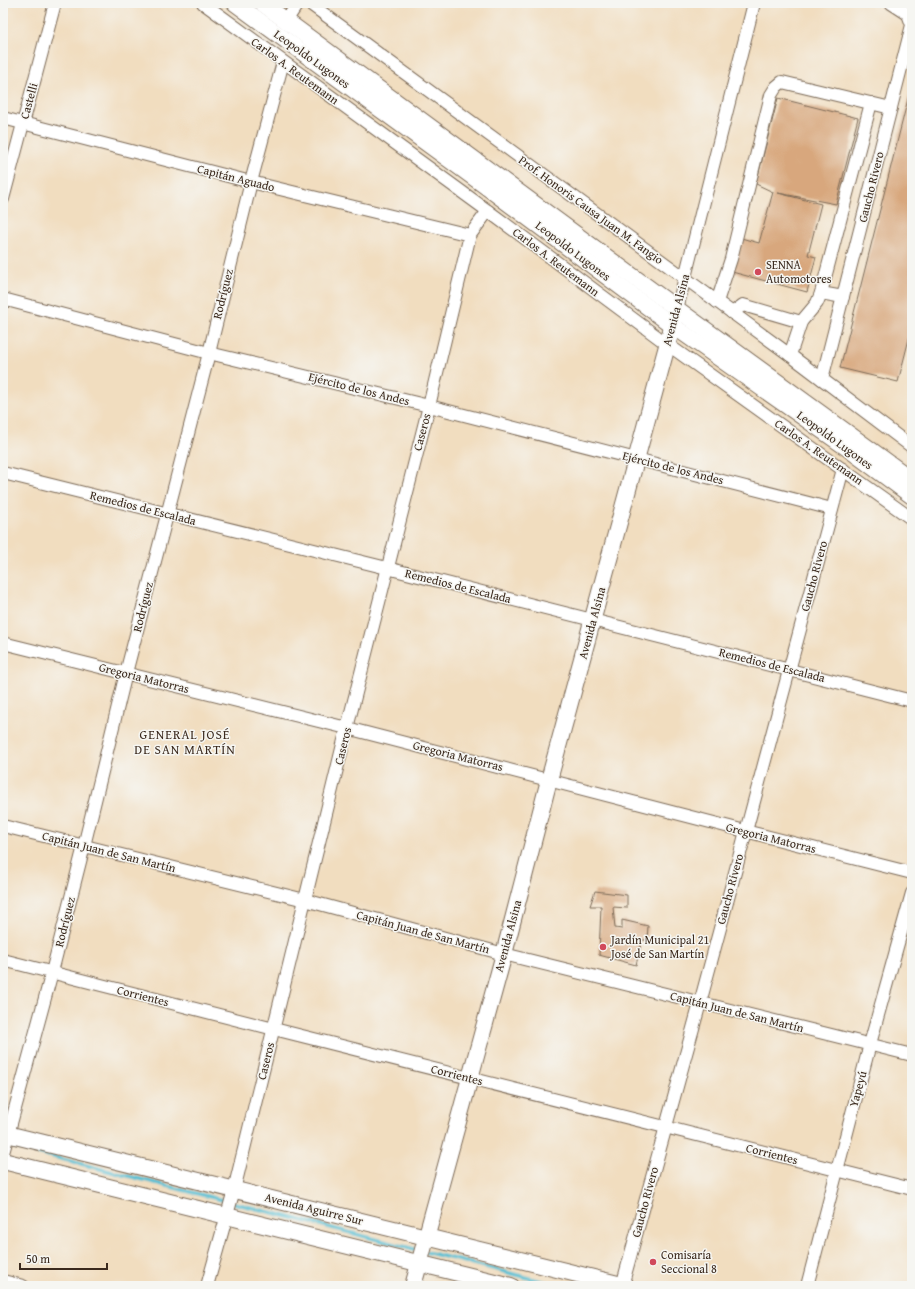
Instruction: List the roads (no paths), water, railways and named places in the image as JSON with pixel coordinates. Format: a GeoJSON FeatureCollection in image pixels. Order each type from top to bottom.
{"type":"FeatureCollection","features":[{"type":"Feature","properties":{"kind":"main road","name":"Leopoldo Lugones"},"geometry":{"type":"LineString","coordinates":[[235,3],[672,325],[844,446],[912,496]]}},
{"type":"Feature","properties":{"kind":"main road","name":"Leopoldo Lugones"},"geometry":{"type":"LineString","coordinates":[[262,3],[912,480]]}},
{"type":"Feature","properties":{"kind":"main road","name":"Avenida Alsina"},"geometry":{"type":"LineString","coordinates":[[413,1286],[504,954],[549,780],[677,309]]}},
{"type":"Feature","properties":{"kind":"main road","name":"Avenida Aguirre Sur"},"geometry":{"type":"LineString","coordinates":[[5,1142],[234,1190],[422,1249],[511,1286]]}},
{"type":"Feature","properties":{"kind":"main road","name":"Avenida Aguirre Sur"},"geometry":{"type":"LineString","coordinates":[[3,1161],[226,1216],[422,1249],[623,1286]]}},
{"type":"Feature","properties":{"kind":"street","name":"Castelli"},"geometry":{"type":"LineString","coordinates":[[3,199],[55,3]]}},
{"type":"Feature","properties":{"kind":"street","name":"Carlos A. Reutemann"},"geometry":{"type":"LineString","coordinates":[[203,3],[667,344],[912,519]]}},
{"type":"Feature","properties":{"kind":"street"},"geometry":{"type":"LineString","coordinates":[[286,21],[298,3]]}},
{"type":"Feature","properties":{"kind":"street","name":"Prof. Honoris Causa Juan M. Fangio"},"geometry":{"type":"LineString","coordinates":[[309,3],[790,355],[912,447]]}},
{"type":"Feature","properties":{"kind":"street","name":"Avenida Alsina"},"geometry":{"type":"LineString","coordinates":[[677,309],[754,3]]}},
{"type":"Feature","properties":{"kind":"street","name":"Gaucho Rivero"},"geometry":{"type":"LineString","coordinates":[[822,379],[912,25],[908,14],[891,3]]}},
{"type":"Feature","properties":{"kind":"street","name":"Rodríguez"},"geometry":{"type":"LineString","coordinates":[[5,1142],[52,972],[126,673],[283,62]]}},
{"type":"Feature","properties":{"kind":"street"},"geometry":{"type":"LineString","coordinates":[[717,302],[731,259],[771,95],[776,87],[782,82],[891,108]]}},
{"type":"Feature","properties":{"kind":"street"},"geometry":{"type":"LineString","coordinates":[[790,355],[801,322],[816,303],[821,293],[871,103]]}},
{"type":"Feature","properties":{"kind":"street","name":"Capitán Aguado"},"geometry":{"type":"LineString","coordinates":[[3,118],[251,182],[470,235]]}},
{"type":"Feature","properties":{"kind":"street","name":"Caseros"},"geometry":{"type":"LineString","coordinates":[[207,1286],[234,1190],[347,728],[429,406],[470,235],[488,211]]}},
{"type":"Feature","properties":{"kind":"street"},"geometry":{"type":"LineString","coordinates":[[821,293],[843,297]]}},
{"type":"Feature","properties":{"kind":"street","name":"Ejército de los Andes"},"geometry":{"type":"LineString","coordinates":[[3,299],[209,353],[429,406],[832,509]]}},
{"type":"Feature","properties":{"kind":"street"},"geometry":{"type":"LineString","coordinates":[[732,313],[743,305],[801,322]]}},
{"type":"Feature","properties":{"kind":"street","name":"Gaucho Rivero"},"geometry":{"type":"LineString","coordinates":[[623,1286],[843,469]]}},
{"type":"Feature","properties":{"kind":"street","name":"Remedios de Escalada"},"geometry":{"type":"LineString","coordinates":[[3,473],[387,568],[912,701]]}},
{"type":"Feature","properties":{"kind":"street","name":"Gregoria Matorras"},"geometry":{"type":"LineString","coordinates":[[3,642],[347,728],[912,873]]}},
{"type":"Feature","properties":{"kind":"street","name":"Capitán Juan de San Martín"},"geometry":{"type":"LineString","coordinates":[[3,826],[305,900],[504,954],[912,1055]]}},
{"type":"Feature","properties":{"kind":"street","name":"Yapeyú"},"geometry":{"type":"LineString","coordinates":[[807,1286],[870,1044],[912,893]]}},
{"type":"Feature","properties":{"kind":"street","name":"Corrientes"},"geometry":{"type":"LineString","coordinates":[[3,960],[912,1189]]}},
{"type":"Feature","properties":{"kind":"street"},"geometry":{"type":"LineString","coordinates":[[3,1281],[22,1286]]}},
{"type":"Feature","properties":{"kind":"waterway"},"geometry":{"type":"LineString","coordinates":[[7,1145],[418,1250]]}},
{"type":"Feature","properties":{"kind":"waterway"},"geometry":{"type":"LineString","coordinates":[[426,1252],[561,1286]]}},
{"type":"Feature","properties":{"kind":"place","name":"SENNA Automotores"},"geometry":{"type":"Point","coordinates":[758,272]}},
{"type":"Feature","properties":{"kind":"place","name":"Jardín Municipal 21 José de San Martín"},"geometry":{"type":"Point","coordinates":[603,947]}},
{"type":"Feature","properties":{"kind":"place","name":"Comisaría Seccional 8"},"geometry":{"type":"Point","coordinates":[653,1262]}},
{"type":"Feature","properties":{"kind":"district","name":"GENERAL JOSÉ DE SAN MARTÍN"},"geometry":{"type":"Point","coordinates":[185,742]}}]}
